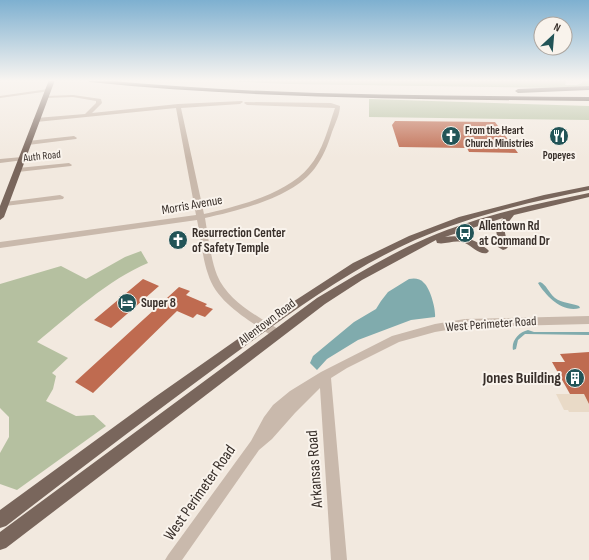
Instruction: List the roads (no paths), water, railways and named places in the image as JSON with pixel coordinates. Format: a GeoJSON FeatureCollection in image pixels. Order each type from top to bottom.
{"type":"FeatureCollection","features":[{"type":"Feature","properties":{"kind":"main road","name":"Auth Road"},"geometry":{"type":"LineString","coordinates":[[0,217],[41,106]]}},
{"type":"Feature","properties":{"kind":"main road","name":"Allentown Road"},"geometry":{"type":"LineString","coordinates":[[0,520],[160,401],[266,325],[344,273],[412,238],[474,215],[549,195],[589,188]]}},
{"type":"Feature","properties":{"kind":"main road","name":"Allentown Road"},"geometry":{"type":"LineString","coordinates":[[0,542],[326,298],[391,260],[429,240],[460,228],[511,213],[589,195]]}},
{"type":"Feature","properties":{"kind":"main road"},"geometry":{"type":"LineString","coordinates":[[503,247],[500,228],[511,213]]}},
{"type":"Feature","properties":{"kind":"main road"},"geometry":{"type":"LineString","coordinates":[[391,260],[451,238],[465,240],[478,246],[484,251]]}},
{"type":"Feature","properties":{"kind":"street"},"geometry":{"type":"LineString","coordinates":[[87,115],[96,106]]}},
{"type":"Feature","properties":{"kind":"street"},"geometry":{"type":"LineString","coordinates":[[36,120],[177,106]]}},
{"type":"Feature","properties":{"kind":"street"},"geometry":{"type":"LineString","coordinates":[[178,106],[212,274],[216,283],[236,304],[277,334]]}},
{"type":"Feature","properties":{"kind":"street","name":"Morris Avenue"},"geometry":{"type":"LineString","coordinates":[[0,245],[201,217],[252,204],[297,182],[309,172],[324,148],[338,108],[337,106]]}},
{"type":"Feature","properties":{"kind":"street","name":"Auth Road"},"geometry":{"type":"LineString","coordinates":[[28,143],[74,138]]}},
{"type":"Feature","properties":{"kind":"street"},"geometry":{"type":"LineString","coordinates":[[0,161],[22,158]]}},
{"type":"Feature","properties":{"kind":"street","name":"Auth Road"},"geometry":{"type":"LineString","coordinates":[[18,170],[69,165]]}},
{"type":"Feature","properties":{"kind":"street"},"geometry":{"type":"LineString","coordinates":[[5,204],[60,197]]}},
{"type":"Feature","properties":{"kind":"street","name":"West Perimeter Road"},"geometry":{"type":"LineString","coordinates":[[173,560],[255,445],[268,436],[291,409],[325,375],[383,345],[409,335],[435,328],[465,323],[589,320]]}},
{"type":"Feature","properties":{"kind":"street","name":"Arkansas Road"},"geometry":{"type":"LineString","coordinates":[[325,375],[339,560]]}},
{"type":"Feature","properties":{"kind":"water"},"geometry":{"type":"Polygon","coordinates":[[[409,279],[419,279],[426,286],[435,309],[435,317],[411,320],[358,340],[327,359],[317,370],[310,363],[313,356],[354,322],[376,309],[388,292],[409,279]]]}},
{"type":"Feature","properties":{"kind":"water"},"geometry":{"type":"Polygon","coordinates":[[[540,282],[558,300],[579,306],[580,308],[573,309],[561,306],[545,293],[538,283],[540,282]]]}},
{"type":"Feature","properties":{"kind":"water"},"geometry":{"type":"Polygon","coordinates":[[[528,330],[534,332],[589,332],[589,335],[525,334],[518,340],[516,349],[513,350],[513,343],[516,337],[528,330]]]}},
{"type":"Feature","properties":{"kind":"place","name":"From the Heart Church Ministries"},"geometry":{"type":"Point","coordinates":[451,136]}},
{"type":"Feature","properties":{"kind":"place","name":"Popeyes"},"geometry":{"type":"Point","coordinates":[559,136]}},
{"type":"Feature","properties":{"kind":"place","name":"Allentown Rd at Command Dr"},"geometry":{"type":"Point","coordinates":[465,233]}},
{"type":"Feature","properties":{"kind":"place","name":"Resurrection Center of Safety Temple"},"geometry":{"type":"Point","coordinates":[178,240]}},
{"type":"Feature","properties":{"kind":"place","name":"Super 8"},"geometry":{"type":"Point","coordinates":[127,303]}},
{"type":"Feature","properties":{"kind":"place","name":"Jones Building"},"geometry":{"type":"Point","coordinates":[575,378]}}]}
